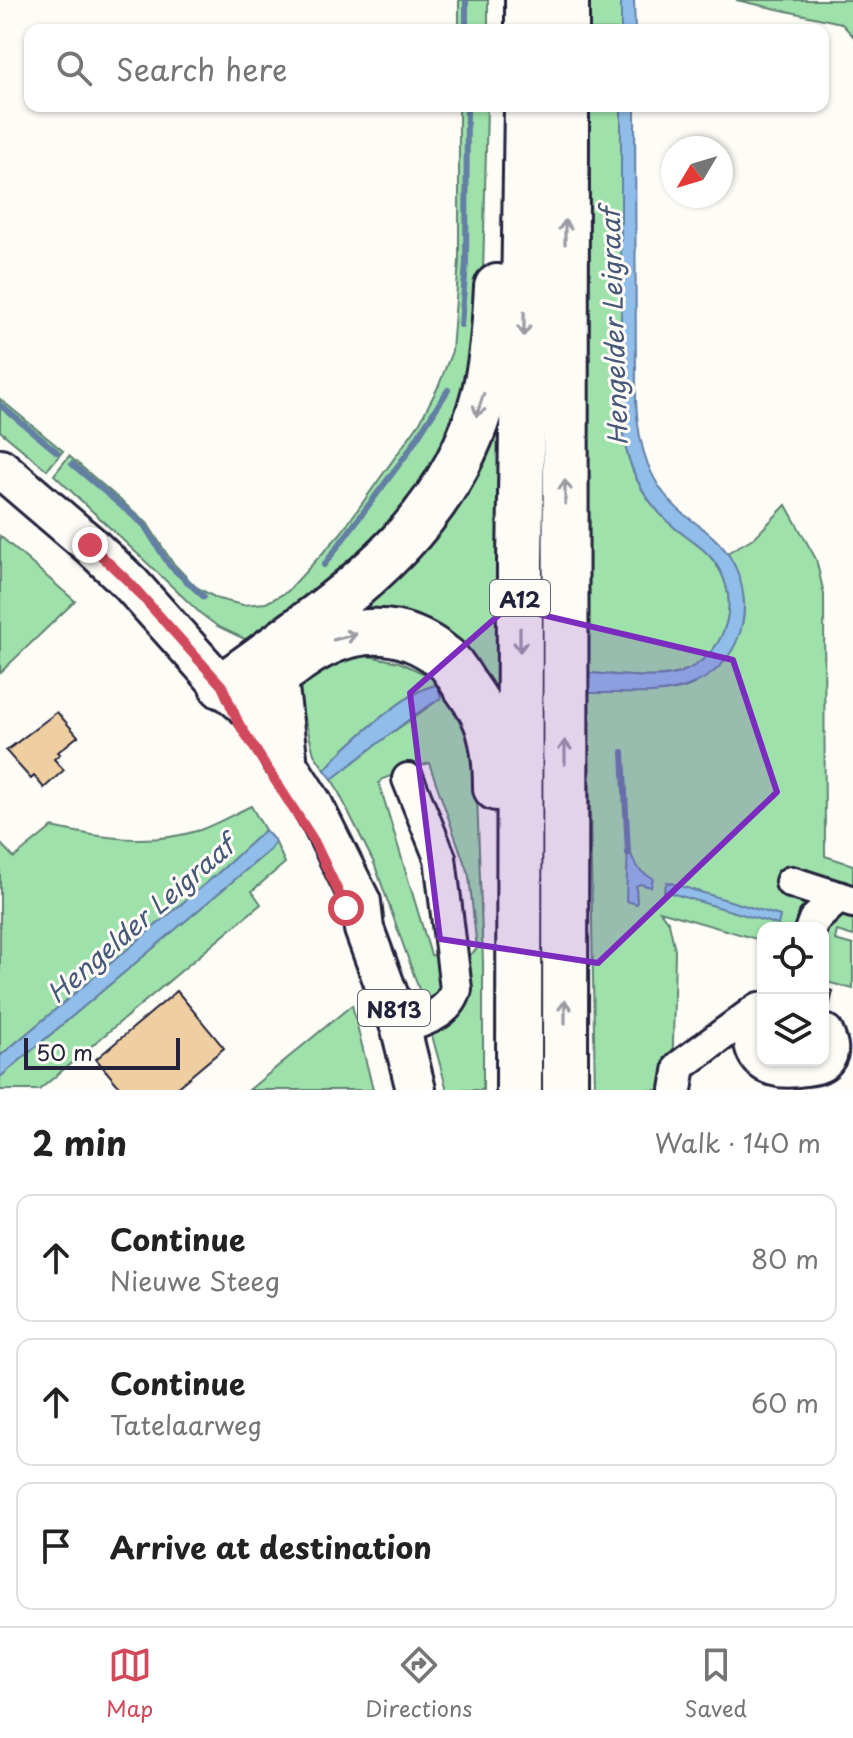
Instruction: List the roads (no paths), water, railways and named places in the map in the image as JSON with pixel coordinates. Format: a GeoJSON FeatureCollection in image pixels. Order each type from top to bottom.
{"type":"FeatureCollection","features":[{"type":"Feature","properties":{"kind":"highway"},"geometry":{"type":"LineString","coordinates":[[222,686],[363,582],[405,541],[455,467],[485,391],[494,336],[501,223],[515,112]]}},
{"type":"Feature","properties":{"kind":"highway","name":"A12"},"geometry":{"type":"LineString","coordinates":[[519,1090],[520,562],[527,112]]}},
{"type":"Feature","properties":{"kind":"highway","name":"A12"},"geometry":{"type":"LineString","coordinates":[[565,1090],[566,112]]}},
{"type":"Feature","properties":{"kind":"highway"},"geometry":{"type":"LineString","coordinates":[[222,686],[244,688],[267,683],[312,649],[344,635],[386,632],[416,640],[448,660],[474,698],[490,729],[496,762],[502,1090]]}},
{"type":"Feature","properties":{"kind":"highway"},"geometry":{"type":"LineString","coordinates":[[275,679],[284,757]]}},
{"type":"Feature","properties":{"kind":"main road","name":"N813"},"geometry":{"type":"LineString","coordinates":[[0,468],[130,583],[222,686],[254,713],[284,757],[312,803],[361,902],[364,929],[401,1029],[416,1090]]}},
{"type":"Feature","properties":{"kind":"main road","name":"N813"},"geometry":{"type":"LineString","coordinates":[[222,686],[239,724],[314,841],[346,908],[364,929]]}},
{"type":"Feature","properties":{"kind":"street"},"geometry":{"type":"LineString","coordinates":[[401,1029],[443,1012],[453,1002],[456,989],[440,858],[408,779]]}},
{"type":"Feature","properties":{"kind":"street"},"geometry":{"type":"LineString","coordinates":[[791,882],[846,900]]}},
{"type":"Feature","properties":{"kind":"street"},"geometry":{"type":"LineString","coordinates":[[813,922],[846,900]]}},
{"type":"Feature","properties":{"kind":"street"},"geometry":{"type":"LineString","coordinates":[[676,1090],[680,1066],[757,1010]]}},
{"type":"Feature","properties":{"kind":"street"},"geometry":{"type":"LineString","coordinates":[[757,1011],[748,1033],[757,1058]]}},
{"type":"Feature","properties":{"kind":"street"},"geometry":{"type":"LineString","coordinates":[[829,1060],[834,1035]]}},
{"type":"Feature","properties":{"kind":"street"},"geometry":{"type":"LineString","coordinates":[[765,1066],[771,1071],[786,1073],[822,1066]]}},
{"type":"Feature","properties":{"kind":"water"},"geometry":{"type":"Polygon","coordinates":[[[621,0],[634,0],[635,24],[621,24],[621,0]]]}},
{"type":"Feature","properties":{"kind":"water"},"geometry":{"type":"Polygon","coordinates":[[[621,112],[635,112],[636,401],[639,434],[648,464],[662,491],[726,551],[739,576],[743,595],[744,614],[732,651],[720,666],[704,678],[674,690],[588,693],[588,673],[659,677],[695,666],[718,642],[728,612],[724,579],[716,564],[663,517],[638,481],[627,453],[621,423],[621,112]]]}},
{"type":"Feature","properties":{"kind":"water"},"geometry":{"type":"Polygon","coordinates":[[[438,685],[441,698],[332,779],[325,770],[361,734],[412,696],[438,685]]]}},
{"type":"Feature","properties":{"kind":"water"},"geometry":{"type":"Polygon","coordinates":[[[265,830],[275,841],[271,849],[0,1077],[0,1056],[216,875],[265,830]]]}},
{"type":"Feature","properties":{"kind":"water"},"geometry":{"type":"Polygon","coordinates":[[[628,845],[639,869],[653,878],[651,887],[636,886],[637,904],[626,901],[628,845]]]}},
{"type":"Feature","properties":{"kind":"water"},"geometry":{"type":"Polygon","coordinates":[[[667,882],[780,916],[779,922],[768,922],[664,891],[667,882]]]}},
{"type":"Feature","properties":{"kind":"waterway"},"geometry":{"type":"LineString","coordinates":[[466,0],[466,24]]}},
{"type":"Feature","properties":{"kind":"waterway"},"geometry":{"type":"LineString","coordinates":[[461,325],[466,263],[467,112]]}},
{"type":"Feature","properties":{"kind":"waterway"},"geometry":{"type":"LineString","coordinates":[[324,565],[406,455],[448,390]]}},
{"type":"Feature","properties":{"kind":"waterway"},"geometry":{"type":"LineString","coordinates":[[0,405],[57,452]]}},
{"type":"Feature","properties":{"kind":"waterway"},"geometry":{"type":"LineString","coordinates":[[72,464],[144,525],[169,565],[204,597]]}},
{"type":"Feature","properties":{"kind":"waterway"},"geometry":{"type":"LineString","coordinates":[[623,752],[628,853]]}},
{"type":"Feature","properties":{"kind":"water label","name":"Hengelder Leigraaf"},"geometry":{"type":"Point","coordinates":[613,327]}},
{"type":"Feature","properties":{"kind":"water label","name":"Hengelder Leigraaf"},"geometry":{"type":"Point","coordinates":[140,919]}}]}
